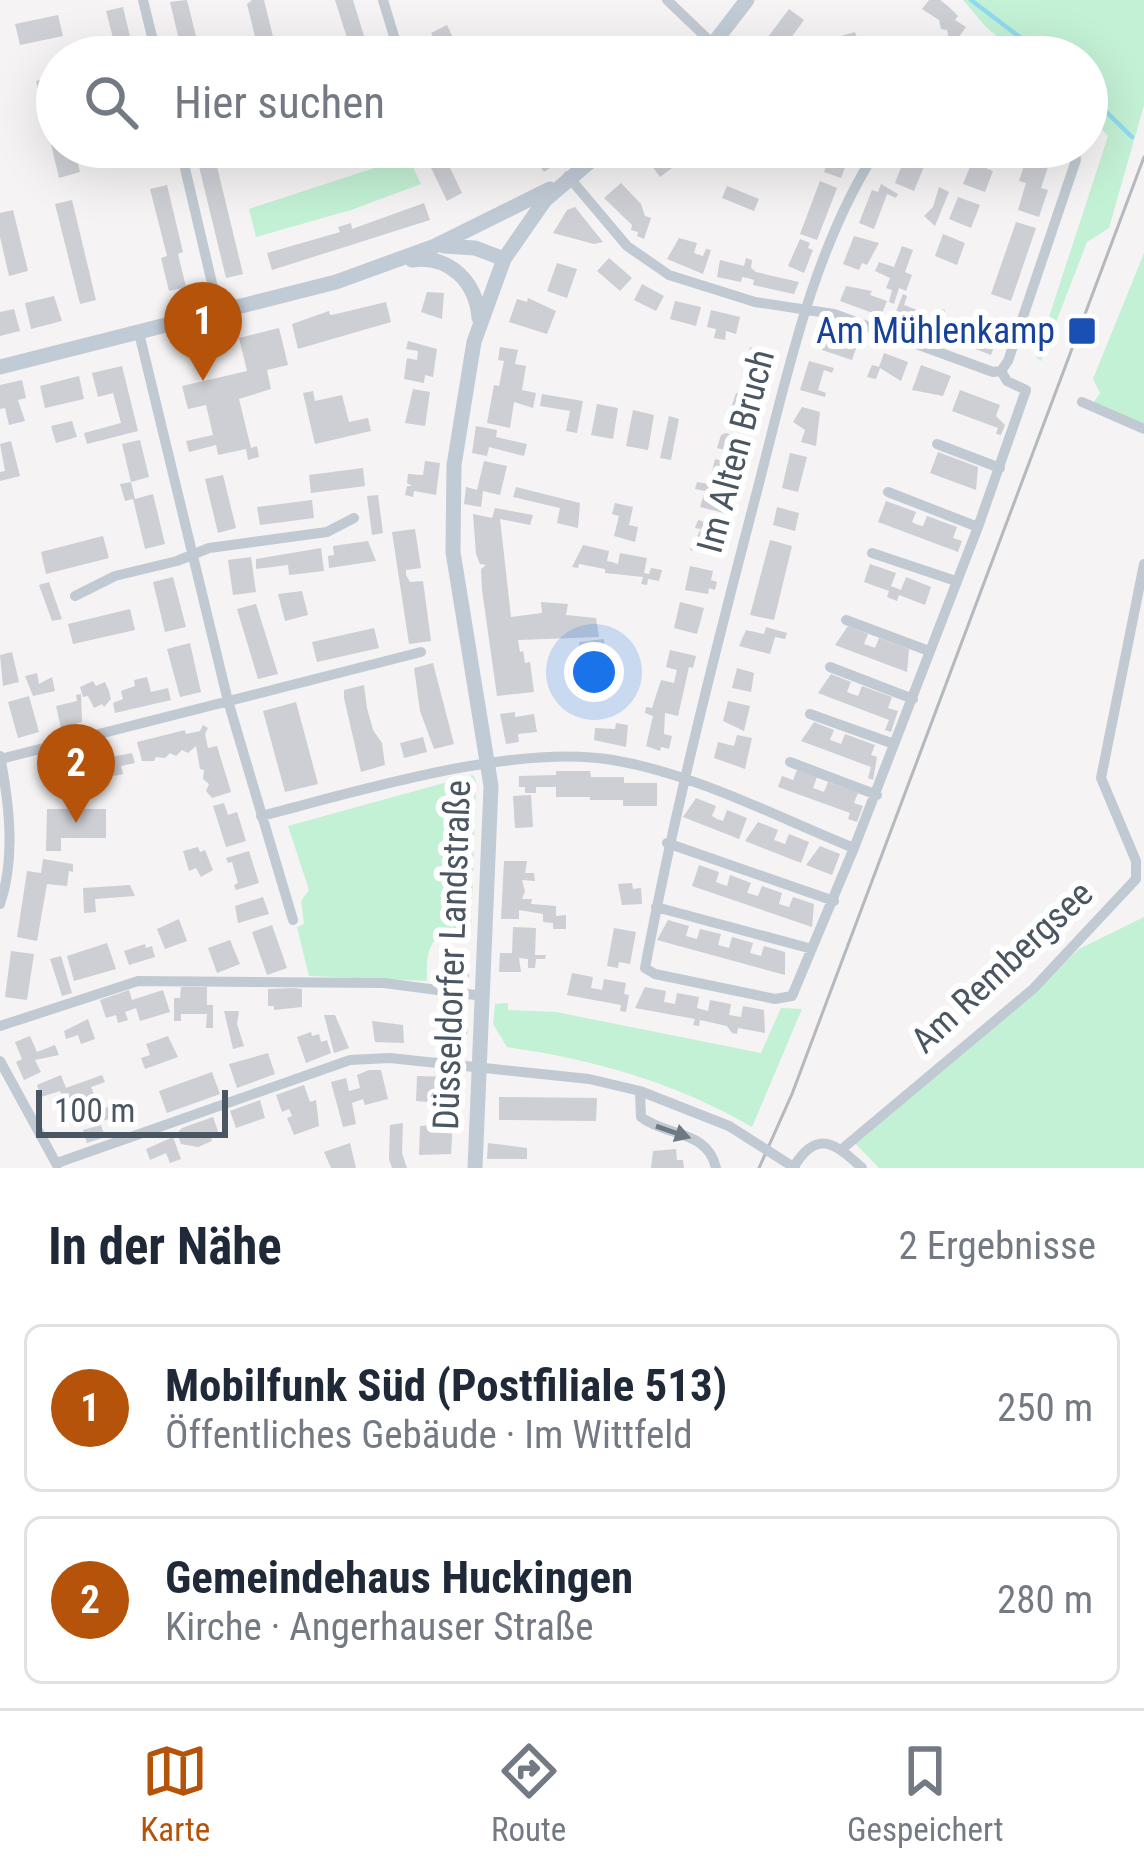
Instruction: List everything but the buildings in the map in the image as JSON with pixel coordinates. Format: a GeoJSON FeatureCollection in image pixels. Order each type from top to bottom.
{"type":"FeatureCollection","features":[{"type":"Feature","properties":{"kind":"main road"},"geometry":{"type":"LineString","coordinates":[[719,36],[747,0]]}},
{"type":"Feature","properties":{"kind":"main road","name":"Düsseldorfer Landstraße"},"geometry":{"type":"LineString","coordinates":[[475,1168],[491,810],[489,763],[458,586],[452,521],[454,465],[479,326],[504,259],[527,221],[580,168]]}},
{"type":"Feature","properties":{"kind":"main road"},"geometry":{"type":"LineString","coordinates":[[0,368],[219,313],[391,263],[435,246],[566,179]]}},
{"type":"Feature","properties":{"kind":"main road"},"geometry":{"type":"LineString","coordinates":[[435,246],[465,246],[504,259]]}},
{"type":"Feature","properties":{"kind":"main road"},"geometry":{"type":"LineString","coordinates":[[391,263],[436,259],[449,266],[475,293],[479,326]]}},
{"type":"Feature","properties":{"kind":"street"},"geometry":{"type":"LineString","coordinates":[[143,0],[152,36]]}},
{"type":"Feature","properties":{"kind":"street"},"geometry":{"type":"LineString","coordinates":[[383,0],[394,36]]}},
{"type":"Feature","properties":{"kind":"street"},"geometry":{"type":"LineString","coordinates":[[668,0],[697,36]]}},
{"type":"Feature","properties":{"kind":"street"},"geometry":{"type":"LineString","coordinates":[[185,168],[219,313]]}},
{"type":"Feature","properties":{"kind":"street","name":"Im Alten Bruch"},"geometry":{"type":"LineString","coordinates":[[812,949],[792,996],[775,999],[645,968],[682,779],[804,310],[865,168]]}},
{"type":"Feature","properties":{"kind":"street"},"geometry":{"type":"LineString","coordinates":[[566,179],[654,268],[713,290],[834,314],[994,372],[1008,362],[1073,168]]}},
{"type":"Feature","properties":{"kind":"street"},"geometry":{"type":"LineString","coordinates":[[140,333],[228,701],[293,920]]}},
{"type":"Feature","properties":{"kind":"street"},"geometry":{"type":"LineString","coordinates":[[656,907],[812,949],[877,794],[1026,390],[1007,381],[1001,371]]}},
{"type":"Feature","properties":{"kind":"street"},"geometry":{"type":"LineString","coordinates":[[1082,402],[1144,429]]}},
{"type":"Feature","properties":{"kind":"street"},"geometry":{"type":"LineString","coordinates":[[937,444],[1000,468]]}},
{"type":"Feature","properties":{"kind":"street"},"geometry":{"type":"LineString","coordinates":[[888,492],[978,527]]}},
{"type":"Feature","properties":{"kind":"street"},"geometry":{"type":"LineString","coordinates":[[75,596],[115,576],[209,548],[327,532],[354,518]]}},
{"type":"Feature","properties":{"kind":"street"},"geometry":{"type":"LineString","coordinates":[[872,553],[956,581]]}},
{"type":"Feature","properties":{"kind":"street","name":"Am Rembergsee"},"geometry":{"type":"LineString","coordinates":[[842,1149],[1033,989],[1136,879],[1136,861],[1101,778],[1144,564]]}},
{"type":"Feature","properties":{"kind":"street"},"geometry":{"type":"LineString","coordinates":[[846,620],[929,651]]}},
{"type":"Feature","properties":{"kind":"street"},"geometry":{"type":"LineString","coordinates":[[0,904],[9,834],[0,757],[422,652]]}},
{"type":"Feature","properties":{"kind":"street"},"geometry":{"type":"LineString","coordinates":[[830,667],[913,699]]}},
{"type":"Feature","properties":{"kind":"street"},"geometry":{"type":"LineString","coordinates":[[811,714],[894,744]]}},
{"type":"Feature","properties":{"kind":"street"},"geometry":{"type":"LineString","coordinates":[[261,816],[489,763],[611,759],[682,779],[854,848]]}},
{"type":"Feature","properties":{"kind":"street"},"geometry":{"type":"LineString","coordinates":[[790,762],[877,794]]}},
{"type":"Feature","properties":{"kind":"street"},"geometry":{"type":"LineString","coordinates":[[668,843],[834,901]]}},
{"type":"Feature","properties":{"kind":"street"},"geometry":{"type":"LineString","coordinates":[[0,1026],[138,981],[384,983],[483,996]]}},
{"type":"Feature","properties":{"kind":"street"},"geometry":{"type":"LineString","coordinates":[[0,1061],[57,1166],[350,1060],[390,1058],[549,1072],[640,1091],[729,1126],[794,1168],[804,1149],[814,1144],[842,1149],[862,1168]]}},
{"type":"Feature","properties":{"kind":"street"},"geometry":{"type":"LineString","coordinates":[[640,1091],[641,1117],[702,1143],[716,1168]]}},
{"type":"Feature","properties":{"kind":"green space"},"geometry":{"type":"Polygon","coordinates":[[[963,0],[1144,0],[1144,105],[1109,228],[1087,242],[1041,361],[1036,357],[1098,168],[1108,168],[1108,36],[997,36],[963,0]]]}},
{"type":"Feature","properties":{"kind":"green space"},"geometry":{"type":"Polygon","coordinates":[[[374,168],[413,168],[421,184],[256,237],[249,209],[374,168]]]}},
{"type":"Feature","properties":{"kind":"green space"},"geometry":{"type":"Polygon","coordinates":[[[1144,253],[1144,429],[1091,406],[1100,393],[1093,379],[1144,253]]]}},
{"type":"Feature","properties":{"kind":"green space"},"geometry":{"type":"Polygon","coordinates":[[[473,775],[471,932],[444,931],[438,936],[429,953],[427,981],[309,976],[297,927],[304,924],[301,901],[309,890],[288,826],[473,775]]]}},
{"type":"Feature","properties":{"kind":"green space"},"geometry":{"type":"Polygon","coordinates":[[[1144,917],[1144,1168],[879,1168],[855,1143],[968,1050],[1079,949],[1144,917]]]}},
{"type":"Feature","properties":{"kind":"green space"},"geometry":{"type":"Polygon","coordinates":[[[508,1003],[508,1010],[556,1012],[761,1053],[781,1008],[802,1009],[752,1127],[634,1075],[507,1047],[493,1024],[495,1004],[508,1003]]]}},
{"type":"Feature","properties":{"kind":"waterway"},"geometry":{"type":"LineString","coordinates":[[971,0],[1018,36]]}},
{"type":"Feature","properties":{"kind":"waterway"},"geometry":{"type":"LineString","coordinates":[[1108,114],[1132,137]]}},
{"type":"Feature","properties":{"kind":"tram line"},"geometry":{"type":"LineString","coordinates":[[759,1168],[792,1094],[1144,157]]}},
{"type":"Feature","properties":{"kind":"place","name":"Am Mühlenkamp"},"geometry":{"type":"Point","coordinates":[1082,331]}},
{"type":"Feature","properties":{"kind":"place","name":"Mobilfunk Süd (Postfiliale 513)"},"geometry":{"type":"Point","coordinates":[203,381]}},
{"type":"Feature","properties":{"kind":"place","name":"Gemeindehaus Huckingen"},"geometry":{"type":"Point","coordinates":[76,823]}}]}
